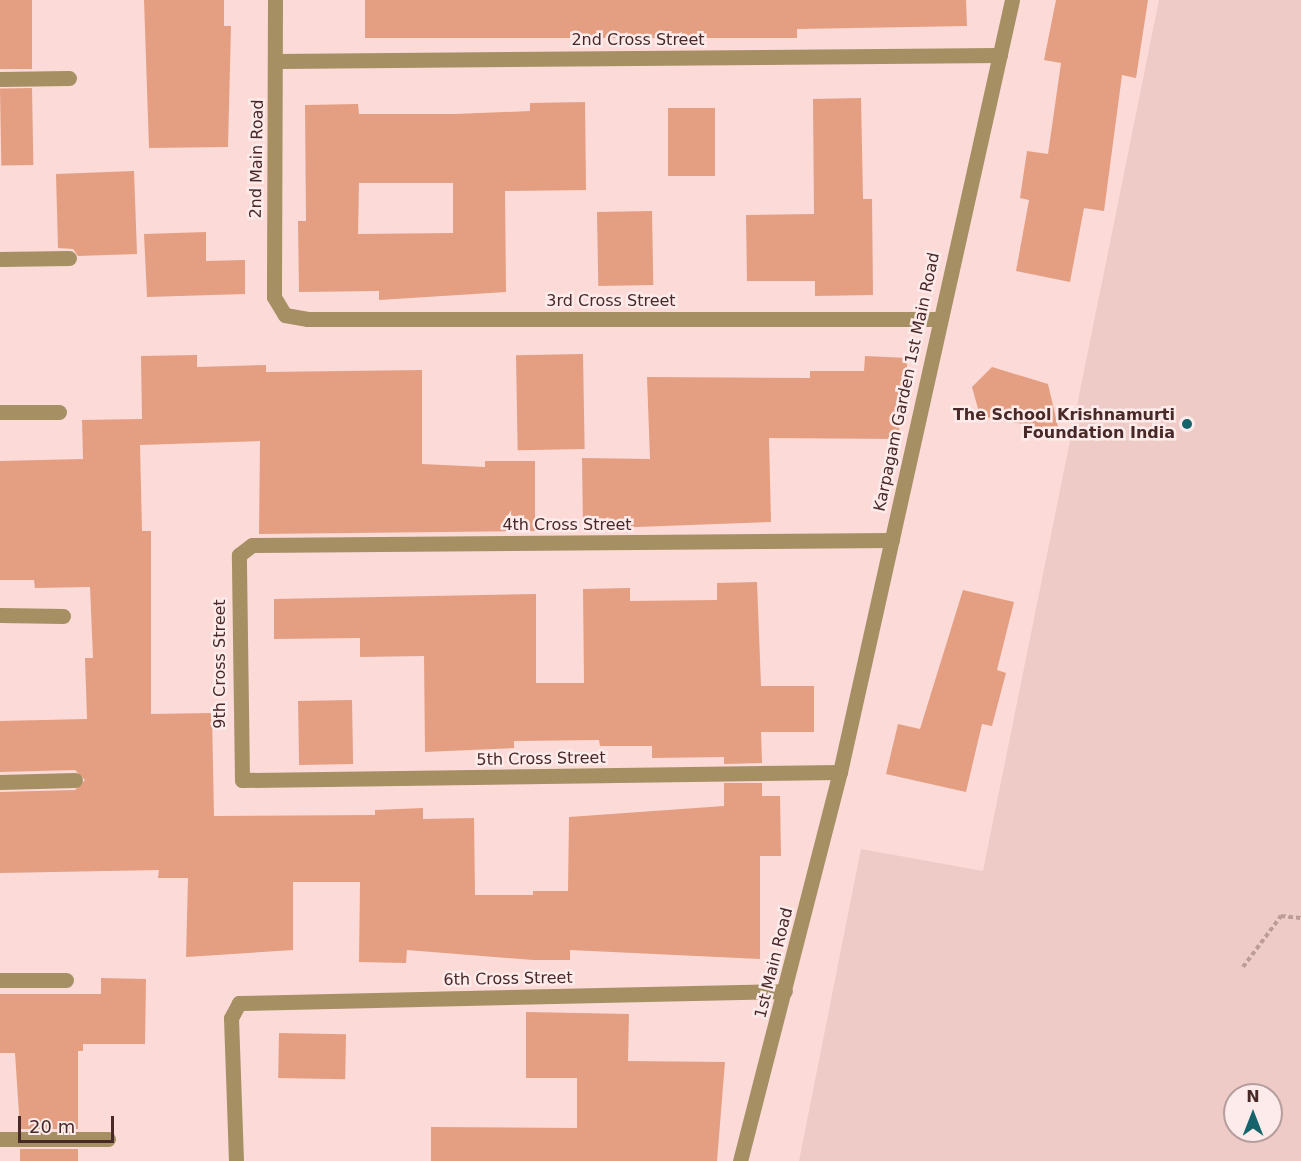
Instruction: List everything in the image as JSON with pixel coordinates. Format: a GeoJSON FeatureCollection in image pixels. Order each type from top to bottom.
{"type":"FeatureCollection","features":[{"type":"Feature","properties":{"kind":"street","name":"2nd Main Road"},"geometry":{"type":"LineString","coordinates":[[275,0],[277,61],[274,297],[285,315]]}},
{"type":"Feature","properties":{"kind":"street","name":"Karpagam Garden 1st Main Road"},"geometry":{"type":"LineString","coordinates":[[840,772],[938,319],[1012,0]]}},
{"type":"Feature","properties":{"kind":"street","name":"2nd Cross Street"},"geometry":{"type":"LineString","coordinates":[[277,61],[1000,56]]}},
{"type":"Feature","properties":{"kind":"street"},"geometry":{"type":"LineString","coordinates":[[0,80],[69,78]]}},
{"type":"Feature","properties":{"kind":"street"},"geometry":{"type":"LineString","coordinates":[[0,259],[69,258]]}},
{"type":"Feature","properties":{"kind":"street","name":"3rd Cross Street"},"geometry":{"type":"LineString","coordinates":[[285,315],[308,319],[938,319]]}},
{"type":"Feature","properties":{"kind":"street"},"geometry":{"type":"LineString","coordinates":[[0,412],[58,412]]}},
{"type":"Feature","properties":{"kind":"street","name":"4th Cross Street"},"geometry":{"type":"LineString","coordinates":[[243,548],[892,540]]}},
{"type":"Feature","properties":{"kind":"street","name":"9th Cross Street"},"geometry":{"type":"LineString","coordinates":[[242,780],[238,563],[243,548]]}},
{"type":"Feature","properties":{"kind":"street"},"geometry":{"type":"LineString","coordinates":[[0,615],[63,616]]}},
{"type":"Feature","properties":{"kind":"street","name":"5th Cross Street"},"geometry":{"type":"LineString","coordinates":[[242,780],[840,772]]}},
{"type":"Feature","properties":{"kind":"street","name":"1st Main Road"},"geometry":{"type":"LineString","coordinates":[[740,1161],[840,772]]}},
{"type":"Feature","properties":{"kind":"street"},"geometry":{"type":"LineString","coordinates":[[0,782],[75,780]]}},
{"type":"Feature","properties":{"kind":"street"},"geometry":{"type":"LineString","coordinates":[[0,980],[66,980]]}},
{"type":"Feature","properties":{"kind":"street","name":"6th Cross Street"},"geometry":{"type":"LineString","coordinates":[[236,1161],[233,1010],[249,1002],[785,991]]}},
{"type":"Feature","properties":{"kind":"street"},"geometry":{"type":"LineString","coordinates":[[0,1139],[108,1139]]}},
{"type":"Feature","properties":{"kind":"path"},"geometry":{"type":"LineString","coordinates":[[1243,967],[1281,916],[1301,918]]}},
{"type":"Feature","properties":{"kind":"shaded area","name":"The School Krishnamurti Foundation India"},"geometry":{"type":"Polygon","coordinates":[[[1159,0],[1301,0],[1301,1161],[799,1161],[861,849],[983,871],[1159,0]]]}},
{"type":"Feature","properties":{"kind":"building"},"geometry":{"type":"Polygon","coordinates":[[[0,0],[32,0],[32,69],[0,69],[0,0]]]}},
{"type":"Feature","properties":{"kind":"building"},"geometry":{"type":"Polygon","coordinates":[[[144,0],[224,0],[224,26],[231,26],[228,147],[149,148],[144,0]]]}},
{"type":"Feature","properties":{"kind":"building"},"geometry":{"type":"Polygon","coordinates":[[[365,0],[966,0],[967,26],[797,29],[797,38],[365,38],[365,0]]]}},
{"type":"Feature","properties":{"kind":"building"},"geometry":{"type":"Polygon","coordinates":[[[1056,0],[1148,0],[1136,78],[1122,75],[1104,211],[1084,208],[1070,282],[1016,271],[1029,200],[1020,198],[1027,151],[1048,154],[1061,63],[1044,60],[1056,0]]]}},
{"type":"Feature","properties":{"kind":"building"},"geometry":{"type":"Polygon","coordinates":[[[32,88],[33,165],[1,166],[0,89],[32,88]]]}},
{"type":"Feature","properties":{"kind":"building"},"geometry":{"type":"Polygon","coordinates":[[[861,98],[863,199],[872,199],[873,295],[815,296],[815,281],[747,281],[746,215],[814,214],[813,99],[861,98]]]}},
{"type":"Feature","properties":{"kind":"building"},"geometry":{"type":"Polygon","coordinates":[[[585,102],[586,190],[505,191],[506,292],[379,300],[379,291],[299,292],[298,221],[306,221],[305,105],[358,104],[359,114],[455,114],[530,111],[530,103],[585,102]],[[359,183],[358,234],[453,233],[453,183],[359,183]]]}},
{"type":"Feature","properties":{"kind":"building"},"geometry":{"type":"Polygon","coordinates":[[[668,108],[715,108],[715,176],[668,176],[668,108]]]}},
{"type":"Feature","properties":{"kind":"building"},"geometry":{"type":"Polygon","coordinates":[[[134,171],[137,254],[78,256],[73,249],[58,248],[56,174],[134,171]]]}},
{"type":"Feature","properties":{"kind":"building"},"geometry":{"type":"Polygon","coordinates":[[[652,211],[653,285],[598,286],[597,212],[652,211]]]}},
{"type":"Feature","properties":{"kind":"building"},"geometry":{"type":"Polygon","coordinates":[[[206,232],[206,261],[245,260],[245,294],[147,297],[144,234],[206,232]]]}},
{"type":"Feature","properties":{"kind":"building"},"geometry":{"type":"Polygon","coordinates":[[[583,354],[585,449],[518,450],[516,355],[583,354]]]}},
{"type":"Feature","properties":{"kind":"building"},"geometry":{"type":"Polygon","coordinates":[[[197,355],[197,367],[266,365],[266,372],[422,370],[422,464],[485,467],[485,461],[535,461],[535,531],[259,534],[260,441],[140,445],[142,531],[151,531],[151,714],[212,713],[214,816],[375,815],[375,810],[423,808],[423,819],[474,818],[475,895],[533,895],[533,891],[568,891],[569,817],[724,806],[724,783],[762,783],[762,796],[780,796],[781,856],[760,856],[760,959],[570,950],[570,960],[533,960],[407,950],[406,963],[359,962],[360,882],[293,882],[293,950],[186,957],[188,878],[158,878],[159,870],[0,873],[0,792],[75,790],[85,780],[75,770],[0,772],[0,721],[87,719],[85,658],[93,658],[90,587],[35,588],[34,580],[0,580],[0,461],[83,459],[82,420],[142,419],[141,356],[197,355]]]}},
{"type":"Feature","properties":{"kind":"building"},"geometry":{"type":"Polygon","coordinates":[[[865,356],[908,358],[898,439],[769,438],[771,522],[583,529],[582,458],[650,459],[647,377],[810,378],[810,371],[864,371],[865,356]]]}},
{"type":"Feature","properties":{"kind":"building"},"geometry":{"type":"Polygon","coordinates":[[[992,367],[1048,384],[1059,431],[980,416],[972,387],[992,367]]]}},
{"type":"Feature","properties":{"kind":"building"},"geometry":{"type":"Polygon","coordinates":[[[757,582],[761,686],[814,686],[814,732],[761,732],[762,763],[724,764],[724,757],[652,758],[652,746],[600,746],[599,740],[514,741],[514,748],[425,752],[424,656],[360,657],[360,638],[274,639],[274,599],[536,594],[536,683],[584,683],[583,589],[630,588],[630,601],[717,600],[717,583],[757,582]]]}},
{"type":"Feature","properties":{"kind":"building"},"geometry":{"type":"Polygon","coordinates":[[[963,590],[1014,602],[997,670],[1006,673],[992,726],[982,724],[966,792],[886,774],[898,724],[920,729],[963,590]]]}},
{"type":"Feature","properties":{"kind":"building"},"geometry":{"type":"Polygon","coordinates":[[[352,700],[353,764],[299,765],[298,701],[352,700]]]}},
{"type":"Feature","properties":{"kind":"building"},"geometry":{"type":"Polygon","coordinates":[[[101,978],[146,979],[145,1044],[83,1044],[83,1051],[78,1051],[78,1129],[20,1129],[15,1053],[0,1053],[0,994],[101,994],[101,978]]]}},
{"type":"Feature","properties":{"kind":"building"},"geometry":{"type":"Polygon","coordinates":[[[526,1012],[629,1014],[628,1061],[725,1062],[717,1161],[431,1161],[431,1127],[577,1128],[577,1078],[526,1078],[526,1012]]]}},
{"type":"Feature","properties":{"kind":"building"},"geometry":{"type":"Polygon","coordinates":[[[279,1033],[346,1034],[345,1079],[278,1078],[279,1033]]]}},
{"type":"Feature","properties":{"kind":"building"},"geometry":{"type":"Polygon","coordinates":[[[20,1149],[78,1149],[78,1161],[20,1161],[20,1149]]]}},
{"type":"Feature","properties":{"kind":"place","name":"The School Krishnamurti Foundation India"},"geometry":{"type":"Point","coordinates":[1187,424]}}]}
